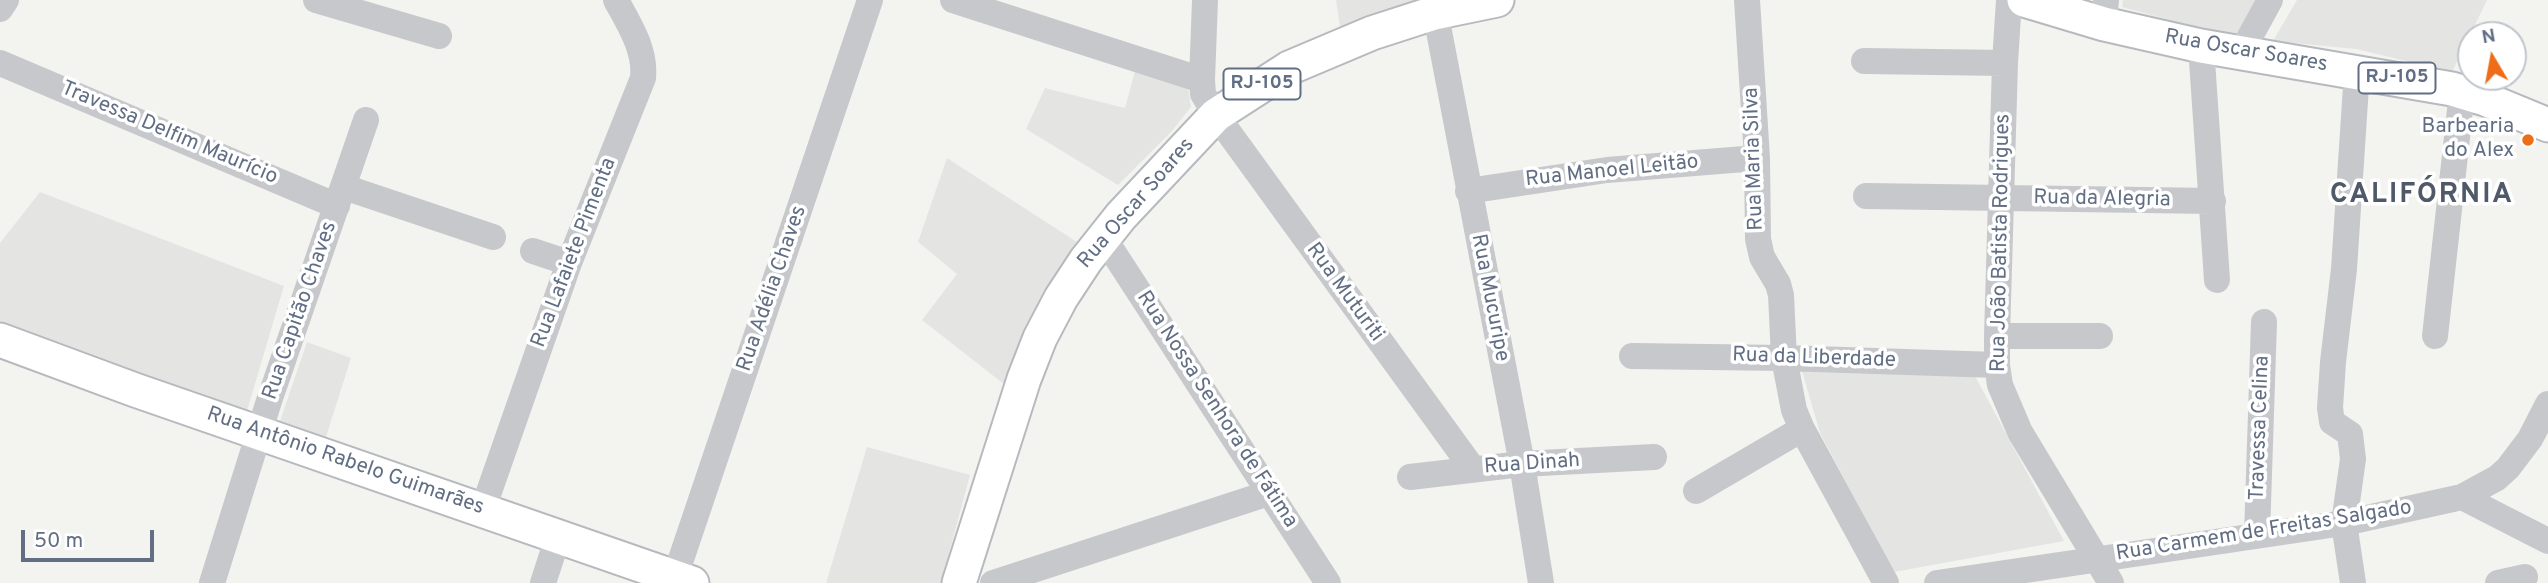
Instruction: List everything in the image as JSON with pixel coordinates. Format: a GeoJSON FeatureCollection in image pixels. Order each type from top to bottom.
{"type":"FeatureCollection","features":[{"type":"Feature","properties":{"kind":"main road","name":"Rua Oscar Soares"},"geometry":{"type":"LineString","coordinates":[[959,583],[1024,379],[1040,338],[1060,298],[1121,216],[1216,115],[1289,68],[1433,6],[1497,0]]}},
{"type":"Feature","properties":{"kind":"main road","name":"Rua Oscar Soares"},"geometry":{"type":"LineString","coordinates":[[2024,0],[2105,12],[2201,46],[2357,71],[2462,92],[2548,125]]}},
{"type":"Feature","properties":{"kind":"main road","name":"Rua Antônio Rabelo Guimarães"},"geometry":{"type":"LineString","coordinates":[[0,340],[683,580]]}},
{"type":"Feature","properties":{"kind":"street"},"geometry":{"type":"LineString","coordinates":[[0,9],[6,0]]}},
{"type":"Feature","properties":{"kind":"street"},"geometry":{"type":"LineString","coordinates":[[316,0],[439,36]]}},
{"type":"Feature","properties":{"kind":"street","name":"Rua Lafaiete Pimenta"},"geometry":{"type":"LineString","coordinates":[[483,509],[569,263],[643,78],[642,52],[616,0]]}},
{"type":"Feature","properties":{"kind":"street","name":"Rua Adélia Chaves"},"geometry":{"type":"LineString","coordinates":[[683,580],[870,0]]}},
{"type":"Feature","properties":{"kind":"street"},"geometry":{"type":"LineString","coordinates":[[953,0],[1202,80],[1205,0]]}},
{"type":"Feature","properties":{"kind":"street","name":"Rua Maria Silva"},"geometry":{"type":"LineString","coordinates":[[1747,0],[1760,248],[1781,295],[1784,358],[1794,410],[1886,583]]}},
{"type":"Feature","properties":{"kind":"street","name":"Rua João Batista Rodrigues"},"geometry":{"type":"LineString","coordinates":[[2009,0],[1997,336],[2000,385],[2020,432],[2111,583]]}},
{"type":"Feature","properties":{"kind":"street"},"geometry":{"type":"LineString","coordinates":[[2241,53],[2270,0]]}},
{"type":"Feature","properties":{"kind":"street","name":"Rua Mucuripe"},"geometry":{"type":"LineString","coordinates":[[1433,6],[1522,464],[1541,583]]}},
{"type":"Feature","properties":{"kind":"street"},"geometry":{"type":"LineString","coordinates":[[2201,46],[2217,280]]}},
{"type":"Feature","properties":{"kind":"street"},"geometry":{"type":"LineString","coordinates":[[1864,61],[2005,63]]}},
{"type":"Feature","properties":{"kind":"street","name":"Travessa Delfim Maurício"},"geometry":{"type":"LineString","coordinates":[[0,63],[341,196],[493,237]]}},
{"type":"Feature","properties":{"kind":"street"},"geometry":{"type":"LineString","coordinates":[[2353,583],[2344,523],[2354,447],[2350,434],[2332,422],[2330,408],[2344,269],[2357,71]]}},
{"type":"Feature","properties":{"kind":"street","name":"Rua Muturiti"},"geometry":{"type":"LineString","coordinates":[[1202,80],[1203,94],[1216,115],[1474,469]]}},
{"type":"Feature","properties":{"kind":"street"},"geometry":{"type":"LineString","coordinates":[[2435,336],[2462,92]]}},
{"type":"Feature","properties":{"kind":"street","name":"Rua Capitão Chaves"},"geometry":{"type":"LineString","coordinates":[[212,583],[259,433],[366,120]]}},
{"type":"Feature","properties":{"kind":"street","name":"Rua Manoel Leitão"},"geometry":{"type":"LineString","coordinates":[[1468,191],[1607,170],[1757,158]]}},
{"type":"Feature","properties":{"kind":"street","name":"Rua da Alegria"},"geometry":{"type":"LineString","coordinates":[[1866,196],[2213,201]]}},
{"type":"Feature","properties":{"kind":"street","name":"Rua Nossa Senhora de Fátima"},"geometry":{"type":"LineString","coordinates":[[1104,238],[1328,583]]}},
{"type":"Feature","properties":{"kind":"street"},"geometry":{"type":"LineString","coordinates":[[533,251],[569,263]]}},
{"type":"Feature","properties":{"kind":"street","name":"Travessa Celina"},"geometry":{"type":"LineString","coordinates":[[2257,535],[2264,322]]}},
{"type":"Feature","properties":{"kind":"street"},"geometry":{"type":"LineString","coordinates":[[1997,336],[2100,336]]}},
{"type":"Feature","properties":{"kind":"street","name":"Rua da Liberdade"},"geometry":{"type":"LineString","coordinates":[[1632,356],[1997,365]]}},
{"type":"Feature","properties":{"kind":"street","name":"Rua Carmem de Freitas Salgado"},"geometry":{"type":"LineString","coordinates":[[1937,583],[2344,523],[2462,497],[2485,485],[2508,468],[2530,439],[2548,404]]}},
{"type":"Feature","properties":{"kind":"street"},"geometry":{"type":"LineString","coordinates":[[1696,491],[1802,429]]}},
{"type":"Feature","properties":{"kind":"street","name":"Rua Dinah"},"geometry":{"type":"LineString","coordinates":[[1410,477],[1522,464],[1654,457]]}},
{"type":"Feature","properties":{"kind":"street"},"geometry":{"type":"LineString","coordinates":[[993,583],[1269,493]]}},
{"type":"Feature","properties":{"kind":"street"},"geometry":{"type":"LineString","coordinates":[[2462,497],[2548,541]]}},
{"type":"Feature","properties":{"kind":"street"},"geometry":{"type":"LineString","coordinates":[[543,583],[558,537]]}},
{"type":"Feature","properties":{"kind":"street"},"geometry":{"type":"LineString","coordinates":[[2497,583],[2525,577]]}},
{"type":"Feature","properties":{"kind":"shaded area"},"geometry":{"type":"Polygon","coordinates":[[[1336,0],[1417,0],[1417,1],[1340,27],[1336,0]]]}},
{"type":"Feature","properties":{"kind":"shaded area"},"geometry":{"type":"Polygon","coordinates":[[[2123,0],[2256,0],[2235,38],[2122,7],[2123,0]]]}},
{"type":"Feature","properties":{"kind":"shaded area"},"geometry":{"type":"Polygon","coordinates":[[[2297,0],[2487,0],[2477,21],[2457,21],[2457,62],[2452,72],[2356,49],[2273,41],[2297,0]]]}},
{"type":"Feature","properties":{"kind":"shaded area"},"geometry":{"type":"Polygon","coordinates":[[[1135,71],[1188,86],[1191,107],[1172,131],[1118,185],[1026,129],[1045,88],[1125,108],[1135,71]]]}},
{"type":"Feature","properties":{"kind":"shaded area"},"geometry":{"type":"Polygon","coordinates":[[[947,158],[1080,244],[1038,304],[1005,385],[922,320],[957,274],[918,242],[947,158]]]}},
{"type":"Feature","properties":{"kind":"shaded area"},"geometry":{"type":"Polygon","coordinates":[[[40,192],[284,286],[246,414],[0,326],[0,243],[40,192]]]}},
{"type":"Feature","properties":{"kind":"shaded area"},"geometry":{"type":"Polygon","coordinates":[[[307,342],[351,358],[326,437],[280,421],[307,342]]]}},
{"type":"Feature","properties":{"kind":"shaded area"},"geometry":{"type":"Polygon","coordinates":[[[1802,371],[1975,376],[2064,541],[1894,572],[1820,433],[1802,371]]]}},
{"type":"Feature","properties":{"kind":"shaded area"},"geometry":{"type":"Polygon","coordinates":[[[867,447],[970,475],[941,583],[826,583],[867,447]]]}},
{"type":"Feature","properties":{"kind":"place","name":"Barbearia do Alex"},"geometry":{"type":"Point","coordinates":[2528,140]}},
{"type":"Feature","properties":{"kind":"district","name":"CALIFÓRNIA"},"geometry":{"type":"Point","coordinates":[2422,196]}}]}
